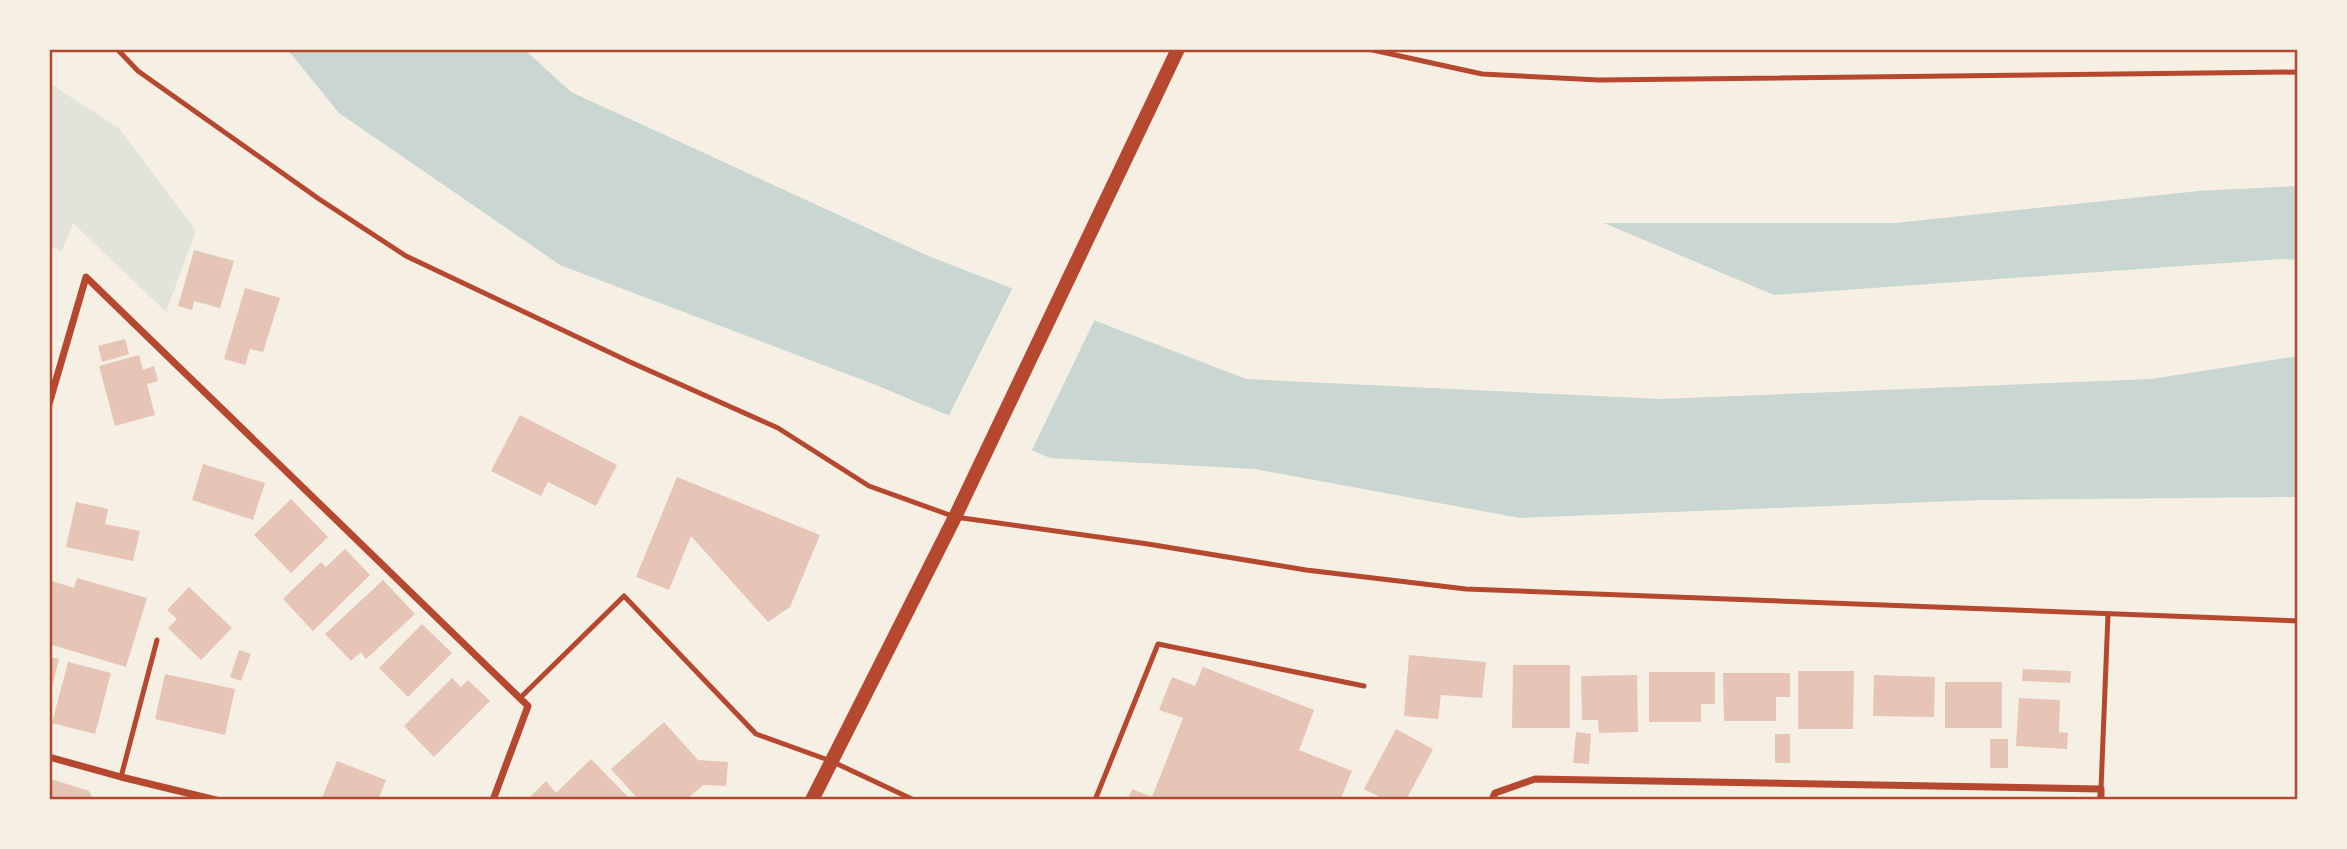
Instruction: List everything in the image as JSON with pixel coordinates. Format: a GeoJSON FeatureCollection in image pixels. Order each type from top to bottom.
{"type":"FeatureCollection","features":[{"type":"Feature","properties":{"kind":"main road"},"geometry":{"type":"LineString","coordinates":[[813,800],[954,517],[1178,49]]}},
{"type":"Feature","properties":{"kind":"street"},"geometry":{"type":"LineString","coordinates":[[49,404],[86,278],[528,706],[492,800]]}},
{"type":"Feature","properties":{"kind":"street"},"geometry":{"type":"LineString","coordinates":[[49,757],[216,800]]}},
{"type":"Feature","properties":{"kind":"street"},"geometry":{"type":"LineString","coordinates":[[1492,800],[1495,793],[1535,779],[2101,789],[2101,800]]}},
{"type":"Feature","properties":{"kind":"lane"},"geometry":{"type":"LineString","coordinates":[[117,49],[138,71],[319,199],[406,256],[630,362],[778,428],[869,486],[954,517],[1148,544],[1307,570],[1466,589],[2298,621]]}},
{"type":"Feature","properties":{"kind":"lane"},"geometry":{"type":"LineString","coordinates":[[1368,49],[1482,74],[1599,80],[2298,72]]}},
{"type":"Feature","properties":{"kind":"lane"},"geometry":{"type":"LineString","coordinates":[[520,698],[624,596],[756,734],[831,761],[914,800]]}},
{"type":"Feature","properties":{"kind":"lane"},"geometry":{"type":"LineString","coordinates":[[2101,789],[2108,614]]}},
{"type":"Feature","properties":{"kind":"lane"},"geometry":{"type":"LineString","coordinates":[[121,777],[157,640]]}},
{"type":"Feature","properties":{"kind":"lane"},"geometry":{"type":"LineString","coordinates":[[1095,800],[1158,644],[1364,687]]}},
{"type":"Feature","properties":{"kind":"shaded area"},"geometry":{"type":"Polygon","coordinates":[[[287,49],[524,49],[571,92],[926,255],[1246,379],[1661,399],[2151,379],[2298,356],[2298,497],[1981,500],[1520,518],[1255,469],[1050,458],[876,385],[560,265],[339,113],[287,49]]]}},
{"type":"Feature","properties":{"kind":"shaded area"},"geometry":{"type":"Polygon","coordinates":[[[49,83],[120,129],[196,231],[166,312],[73,223],[62,251],[49,247],[49,83]]]}},
{"type":"Feature","properties":{"kind":"shaded area"},"geometry":{"type":"Polygon","coordinates":[[[2298,186],[2298,260],[2281,259],[1774,295],[1604,223],[1895,223],[2199,191],[2298,186]]]}},
{"type":"Feature","properties":{"kind":"pier"},"geometry":{"type":"Polygon","coordinates":[[[1014,285],[1096,317],[1030,454],[947,419],[1014,285]]]}},
{"type":"Feature","properties":{"kind":"building"},"geometry":{"type":"Polygon","coordinates":[[[194,250],[234,261],[220,308],[194,301],[192,310],[178,306],[194,250]]]}},
{"type":"Feature","properties":{"kind":"building"},"geometry":{"type":"Polygon","coordinates":[[[245,288],[280,298],[263,352],[250,349],[245,365],[224,359],[245,288]]]}},
{"type":"Feature","properties":{"kind":"building"},"geometry":{"type":"Polygon","coordinates":[[[125,339],[129,354],[102,362],[98,346],[125,339]]]}},
{"type":"Feature","properties":{"kind":"building"},"geometry":{"type":"Polygon","coordinates":[[[139,355],[143,370],[154,366],[158,381],[147,384],[155,415],[115,426],[99,366],[139,355]]]}},
{"type":"Feature","properties":{"kind":"building"},"geometry":{"type":"Polygon","coordinates":[[[520,415],[617,465],[596,506],[548,482],[541,496],[491,471],[520,415]]]}},
{"type":"Feature","properties":{"kind":"building"},"geometry":{"type":"Polygon","coordinates":[[[203,464],[265,483],[253,520],[192,500],[203,464]]]}},
{"type":"Feature","properties":{"kind":"building"},"geometry":{"type":"Polygon","coordinates":[[[677,477],[820,535],[790,607],[768,622],[691,536],[669,590],[636,577],[677,477]]]}},
{"type":"Feature","properties":{"kind":"building"},"geometry":{"type":"Polygon","coordinates":[[[291,499],[328,537],[291,573],[254,535],[291,499]]]}},
{"type":"Feature","properties":{"kind":"building"},"geometry":{"type":"Polygon","coordinates":[[[76,502],[108,509],[105,524],[140,531],[133,561],[66,547],[76,502]]]}},
{"type":"Feature","properties":{"kind":"building"},"geometry":{"type":"Polygon","coordinates":[[[345,549],[370,575],[313,631],[283,599],[321,562],[326,567],[345,549]]]}},
{"type":"Feature","properties":{"kind":"building"},"geometry":{"type":"Polygon","coordinates":[[[77,578],[147,598],[126,667],[49,644],[49,580],[74,588],[77,578]]]}},
{"type":"Feature","properties":{"kind":"building"},"geometry":{"type":"Polygon","coordinates":[[[383,580],[415,614],[366,659],[361,652],[351,661],[325,634],[383,580]]]}},
{"type":"Feature","properties":{"kind":"building"},"geometry":{"type":"Polygon","coordinates":[[[189,587],[232,628],[201,660],[168,628],[177,619],[167,610],[189,587]]]}},
{"type":"Feature","properties":{"kind":"building"},"geometry":{"type":"Polygon","coordinates":[[[422,624],[452,653],[408,697],[379,668],[422,624]]]}},
{"type":"Feature","properties":{"kind":"building"},"geometry":{"type":"Polygon","coordinates":[[[239,650],[251,654],[241,681],[230,677],[239,650]]]}},
{"type":"Feature","properties":{"kind":"building"},"geometry":{"type":"Polygon","coordinates":[[[1409,655],[1486,662],[1482,698],[1441,695],[1438,719],[1404,716],[1409,655]]]}},
{"type":"Feature","properties":{"kind":"building"},"geometry":{"type":"Polygon","coordinates":[[[49,657],[59,659],[50,695],[49,695],[49,657]]]}},
{"type":"Feature","properties":{"kind":"building"},"geometry":{"type":"Polygon","coordinates":[[[68,662],[111,673],[95,734],[52,723],[68,662]]]}},
{"type":"Feature","properties":{"kind":"building"},"geometry":{"type":"Polygon","coordinates":[[[1513,665],[1570,665],[1570,728],[1512,728],[1513,665]]]}},
{"type":"Feature","properties":{"kind":"building"},"geometry":{"type":"Polygon","coordinates":[[[1203,667],[1314,710],[1299,750],[1352,771],[1340,800],[1128,800],[1132,789],[1152,797],[1183,718],[1159,710],[1172,677],[1195,686],[1203,667]]]}},
{"type":"Feature","properties":{"kind":"building"},"geometry":{"type":"Polygon","coordinates":[[[2023,669],[2071,671],[2070,683],[2022,681],[2023,669]]]}},
{"type":"Feature","properties":{"kind":"building"},"geometry":{"type":"Polygon","coordinates":[[[1798,671],[1854,671],[1853,729],[1798,729],[1798,671]]]}},
{"type":"Feature","properties":{"kind":"building"},"geometry":{"type":"Polygon","coordinates":[[[1649,672],[1715,672],[1715,704],[1701,704],[1701,722],[1649,722],[1649,672]]]}},
{"type":"Feature","properties":{"kind":"building"},"geometry":{"type":"Polygon","coordinates":[[[1723,673],[1790,673],[1790,697],[1776,697],[1776,721],[1724,721],[1723,673]]]}},
{"type":"Feature","properties":{"kind":"building"},"geometry":{"type":"Polygon","coordinates":[[[165,674],[235,689],[225,735],[155,719],[165,674]]]}},
{"type":"Feature","properties":{"kind":"building"},"geometry":{"type":"Polygon","coordinates":[[[1637,675],[1638,732],[1599,733],[1598,720],[1582,720],[1581,676],[1637,675]]]}},
{"type":"Feature","properties":{"kind":"building"},"geometry":{"type":"Polygon","coordinates":[[[1874,675],[1935,677],[1934,717],[1873,716],[1874,675]]]}},
{"type":"Feature","properties":{"kind":"building"},"geometry":{"type":"Polygon","coordinates":[[[452,678],[461,687],[468,680],[490,701],[434,757],[404,726],[452,678]]]}},
{"type":"Feature","properties":{"kind":"building"},"geometry":{"type":"Polygon","coordinates":[[[1945,682],[2002,682],[2002,728],[1945,728],[1945,682]]]}},
{"type":"Feature","properties":{"kind":"building"},"geometry":{"type":"Polygon","coordinates":[[[2019,698],[2060,700],[2059,732],[2068,733],[2067,749],[2016,746],[2019,698]]]}},
{"type":"Feature","properties":{"kind":"building"},"geometry":{"type":"Polygon","coordinates":[[[664,722],[698,760],[728,762],[726,786],[703,785],[686,800],[639,800],[611,769],[664,722]]]}},
{"type":"Feature","properties":{"kind":"building"},"geometry":{"type":"Polygon","coordinates":[[[1396,729],[1433,749],[1406,800],[1386,800],[1364,789],[1396,729]]]}},
{"type":"Feature","properties":{"kind":"building"},"geometry":{"type":"Polygon","coordinates":[[[1576,732],[1591,734],[1589,764],[1573,763],[1576,732]]]}},
{"type":"Feature","properties":{"kind":"building"},"geometry":{"type":"Polygon","coordinates":[[[1775,734],[1790,734],[1790,763],[1775,763],[1775,734]]]}},
{"type":"Feature","properties":{"kind":"building"},"geometry":{"type":"Polygon","coordinates":[[[1990,739],[2008,739],[2008,768],[1990,768],[1990,739]]]}},
{"type":"Feature","properties":{"kind":"building"},"geometry":{"type":"Polygon","coordinates":[[[591,759],[631,800],[527,800],[546,781],[556,793],[591,759]]]}},
{"type":"Feature","properties":{"kind":"building"},"geometry":{"type":"Polygon","coordinates":[[[337,761],[386,780],[378,800],[321,800],[337,761]]]}},
{"type":"Feature","properties":{"kind":"building"},"geometry":{"type":"Polygon","coordinates":[[[51,779],[89,791],[93,800],[49,800],[51,779]]]}}]}
